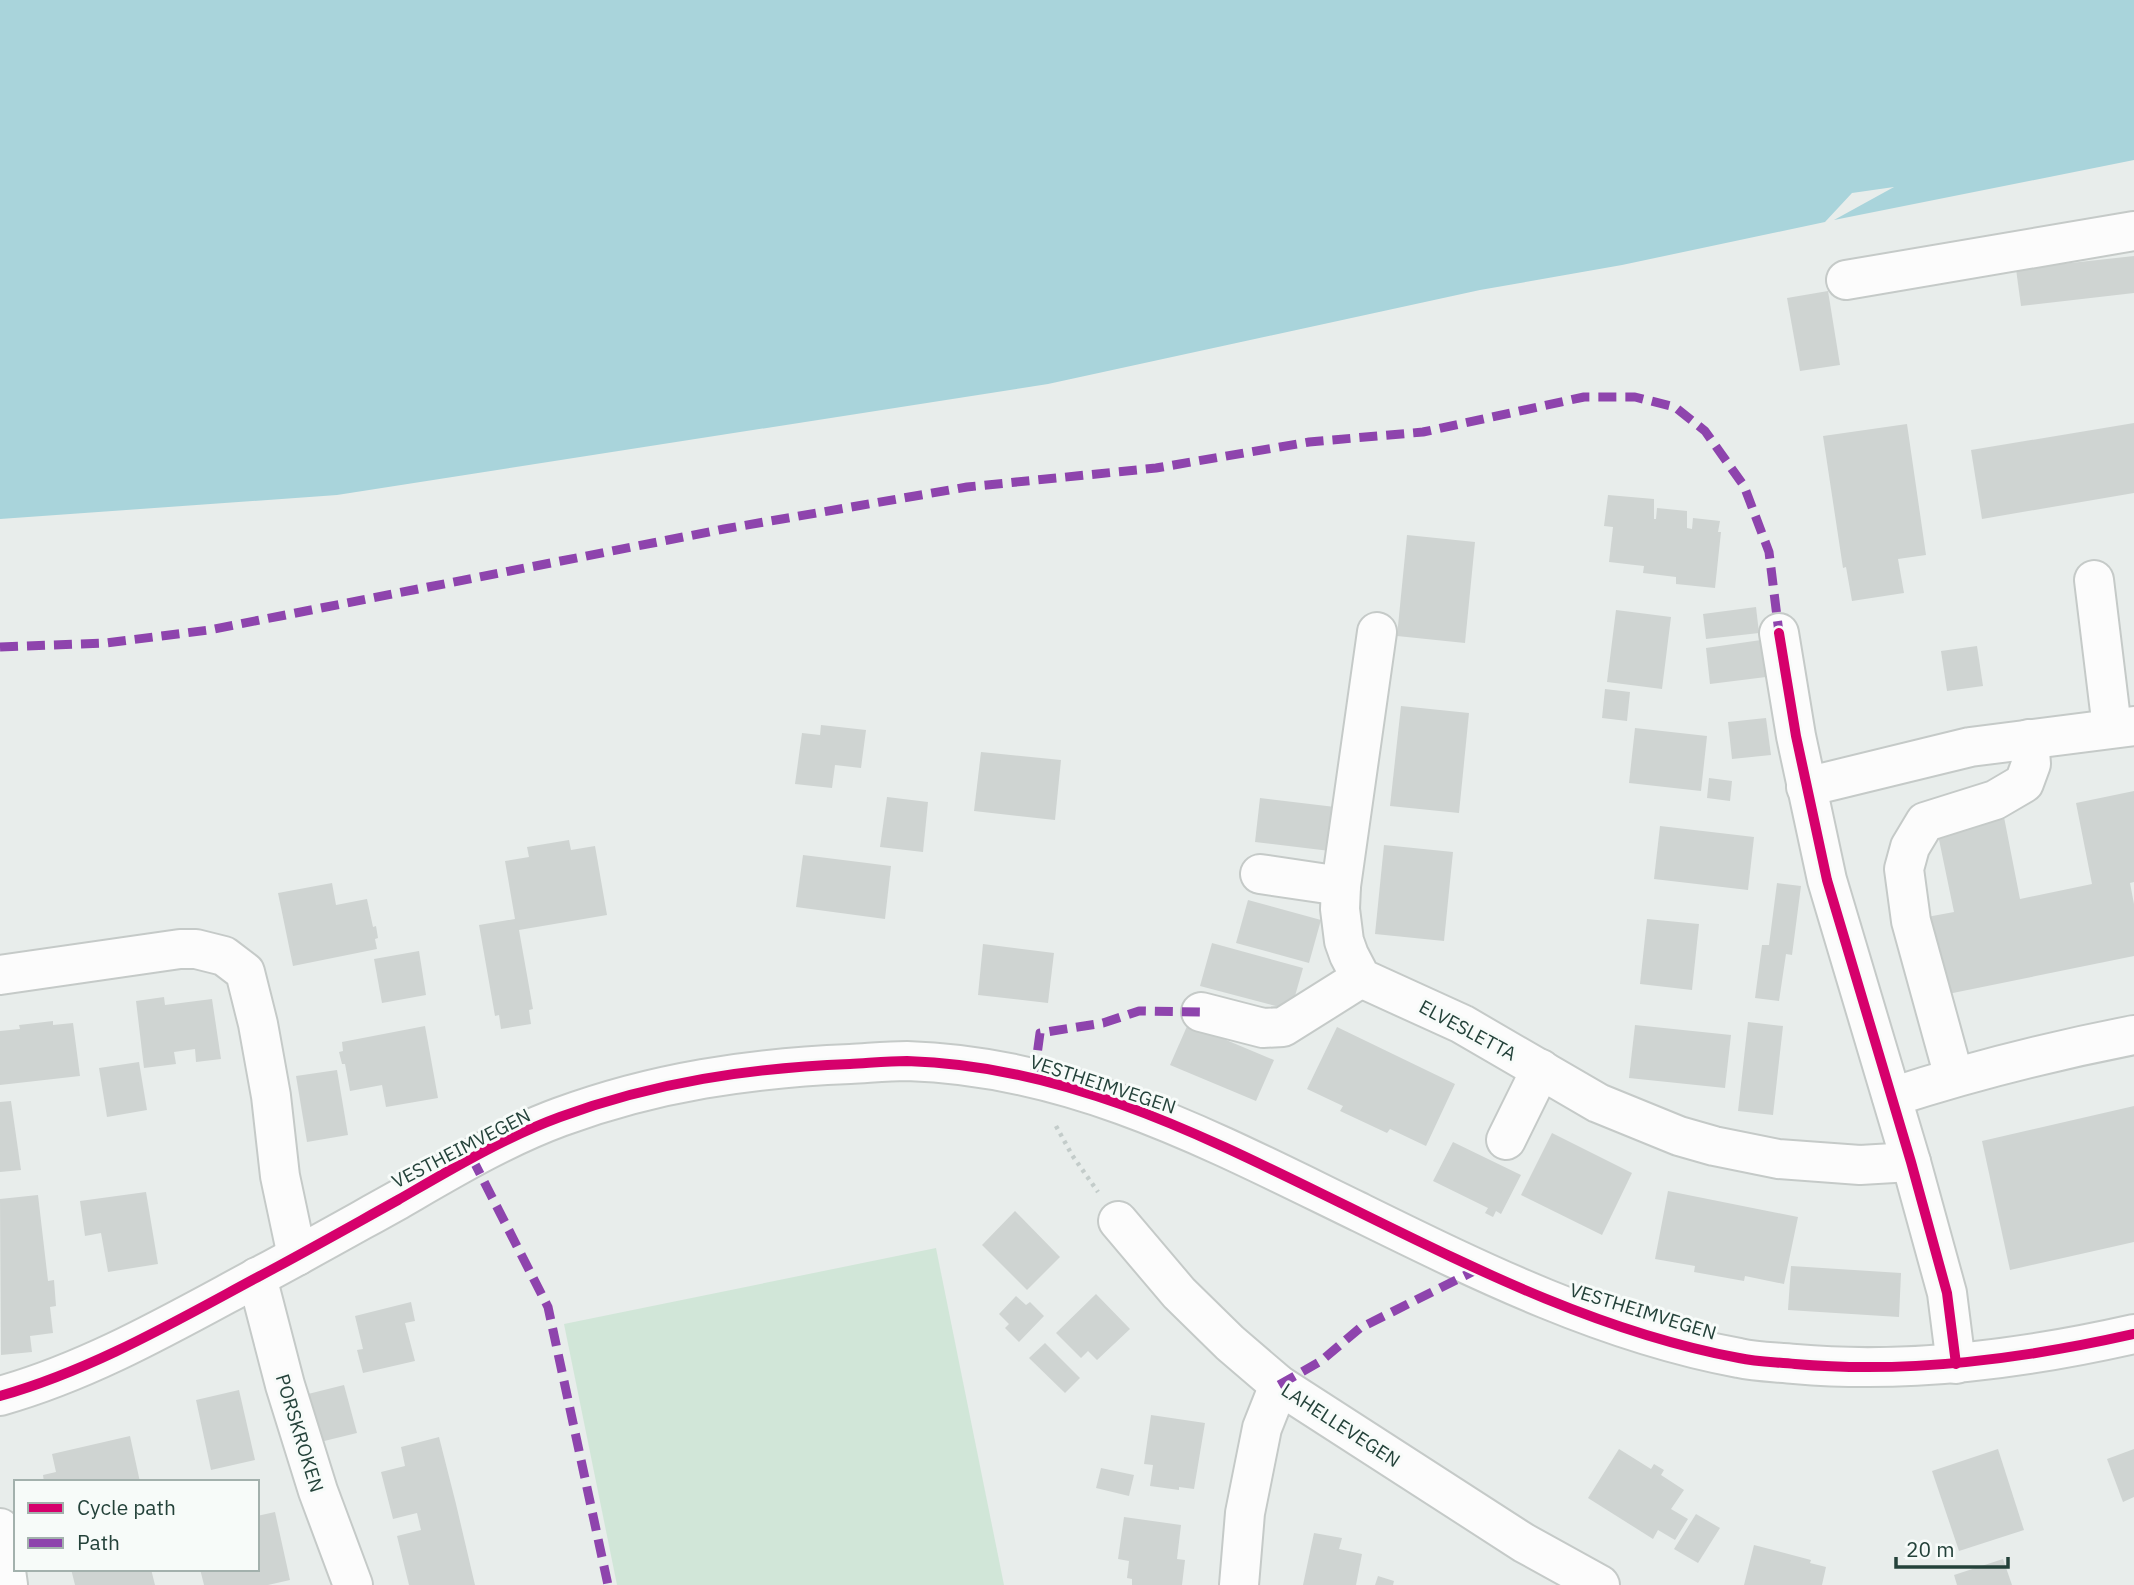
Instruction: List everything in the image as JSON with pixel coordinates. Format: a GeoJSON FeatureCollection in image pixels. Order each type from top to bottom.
{"type":"FeatureCollection","features":[{"type":"Feature","properties":{"kind":"street"},"geometry":{"type":"LineString","coordinates":[[1846,280],[2134,231]]}},
{"type":"Feature","properties":{"kind":"street"},"geometry":{"type":"LineString","coordinates":[[1806,787],[1970,747],[2123,727],[2094,580]]}},
{"type":"Feature","properties":{"kind":"street"},"geometry":{"type":"LineString","coordinates":[[1201,1012],[1263,1028],[1283,1027],[1361,978],[1344,941],[1340,918],[1341,886],[1377,632]]}},
{"type":"Feature","properties":{"kind":"street"},"geometry":{"type":"LineString","coordinates":[[1779,633],[1806,787],[1827,880],[1947,1293],[1955,1364]]}},
{"type":"Feature","properties":{"kind":"street"},"geometry":{"type":"LineString","coordinates":[[1954,1077],[1911,921],[1904,869],[1910,847],[1925,822],[1995,800],[2024,783],[2031,764],[2029,739]]}},
{"type":"Feature","properties":{"kind":"street"},"geometry":{"type":"LineString","coordinates":[[1260,874],[1341,886]]}},
{"type":"Feature","properties":{"kind":"street"},"geometry":{"type":"LineString","coordinates":[[0,975],[180,949],[224,956],[245,972],[258,1024],[271,1096],[280,1176],[297,1256]]}},
{"type":"Feature","properties":{"kind":"street","name":"ELVESLETTA"},"geometry":{"type":"LineString","coordinates":[[1361,978],[1462,1024],[1598,1103],[1679,1136],[1778,1159],[1860,1166],[1911,1162]]}},
{"type":"Feature","properties":{"kind":"street"},"geometry":{"type":"LineString","coordinates":[[1892,1097],[1954,1077],[2071,1047],[2134,1035]]}},
{"type":"Feature","properties":{"kind":"street","name":"VESTHEIMVEGEN"},"geometry":{"type":"LineString","coordinates":[[0,1396],[28,1388],[152,1335],[472,1158],[557,1118],[636,1093],[725,1073],[813,1065],[907,1061],[1034,1077],[1151,1115],[1232,1149],[1531,1292],[1599,1320],[1678,1344],[1742,1359],[1847,1368],[1955,1364],[2070,1349],[2134,1334]]}},
{"type":"Feature","properties":{"kind":"street"},"geometry":{"type":"LineString","coordinates":[[1506,1140],[1541,1069]]}},
{"type":"Feature","properties":{"kind":"street","name":"LAHELLEVEGEN"},"geometry":{"type":"LineString","coordinates":[[1118,1221],[1179,1293],[1230,1343],[1279,1385],[1524,1543],[1600,1585]]}},
{"type":"Feature","properties":{"kind":"street","name":"PORSKROKEN"},"geometry":{"type":"LineString","coordinates":[[257,1278],[285,1385],[318,1491],[353,1585]]}},
{"type":"Feature","properties":{"kind":"street"},"geometry":{"type":"LineString","coordinates":[[1239,1585],[1245,1513],[1262,1428],[1279,1385]]}},
{"type":"Feature","properties":{"kind":"street"},"geometry":{"type":"LineString","coordinates":[[0,1528],[8,1585]]}},
{"type":"Feature","properties":{"kind":"path"},"geometry":{"type":"LineString","coordinates":[[1034,1077],[1072,1155],[1118,1221]]}},
{"type":"Feature","properties":{"kind":"green space"},"geometry":{"type":"Polygon","coordinates":[[[936,1248],[1004,1585],[617,1585],[564,1324],[936,1248]]]}},
{"type":"Feature","properties":{"kind":"water"},"geometry":{"type":"Polygon","coordinates":[[[0,0],[2134,0],[2134,160],[1834,220],[1894,187],[1852,193],[1825,222],[1622,265],[1480,290],[1048,384],[337,495],[0,519],[0,0]]]}},
{"type":"Feature","properties":{"kind":"building"},"geometry":{"type":"Polygon","coordinates":[[[2134,256],[2134,293],[2021,306],[2016,269],[2134,256]]]}},
{"type":"Feature","properties":{"kind":"building"},"geometry":{"type":"Polygon","coordinates":[[[1828,291],[1840,365],[1800,371],[1787,298],[1828,291]]]}},
{"type":"Feature","properties":{"kind":"building"},"geometry":{"type":"Polygon","coordinates":[[[2134,423],[2134,493],[1982,519],[1971,450],[2134,423]]]}},
{"type":"Feature","properties":{"kind":"building"},"geometry":{"type":"Polygon","coordinates":[[[1907,424],[1926,555],[1898,559],[1904,593],[1852,601],[1846,567],[1843,568],[1823,436],[1907,424]]]}},
{"type":"Feature","properties":{"kind":"building"},"geometry":{"type":"Polygon","coordinates":[[[1608,495],[1654,499],[1654,519],[1657,508],[1687,511],[1687,528],[1692,529],[1693,518],[1720,521],[1715,588],[1676,584],[1676,577],[1643,573],[1644,566],[1609,562],[1613,527],[1604,526],[1608,495]]]}},
{"type":"Feature","properties":{"kind":"building"},"geometry":{"type":"Polygon","coordinates":[[[1407,535],[1475,542],[1465,643],[1397,636],[1407,535]]]}},
{"type":"Feature","properties":{"kind":"building"},"geometry":{"type":"Polygon","coordinates":[[[1756,607],[1759,633],[1706,639],[1703,614],[1756,607]]]}},
{"type":"Feature","properties":{"kind":"building"},"geometry":{"type":"Polygon","coordinates":[[[1616,610],[1671,617],[1662,689],[1607,682],[1616,610]]]}},
{"type":"Feature","properties":{"kind":"building"},"geometry":{"type":"Polygon","coordinates":[[[1761,640],[1766,677],[1710,684],[1706,648],[1761,640]]]}},
{"type":"Feature","properties":{"kind":"building"},"geometry":{"type":"Polygon","coordinates":[[[1977,646],[1983,686],[1947,691],[1941,651],[1977,646]]]}},
{"type":"Feature","properties":{"kind":"building"},"geometry":{"type":"Polygon","coordinates":[[[1605,689],[1630,692],[1627,721],[1602,718],[1605,689]]]}},
{"type":"Feature","properties":{"kind":"building"},"geometry":{"type":"Polygon","coordinates":[[[1401,706],[1469,713],[1459,813],[1390,806],[1401,706]]]}},
{"type":"Feature","properties":{"kind":"building"},"geometry":{"type":"Polygon","coordinates":[[[1766,718],[1771,755],[1732,759],[1728,722],[1766,718]]]}},
{"type":"Feature","properties":{"kind":"building"},"geometry":{"type":"Polygon","coordinates":[[[821,725],[866,730],[861,768],[835,765],[832,788],[795,784],[802,733],[820,735],[821,725]]]}},
{"type":"Feature","properties":{"kind":"building"},"geometry":{"type":"Polygon","coordinates":[[[1635,728],[1707,736],[1701,791],[1629,783],[1635,728]]]}},
{"type":"Feature","properties":{"kind":"building"},"geometry":{"type":"Polygon","coordinates":[[[981,752],[1061,760],[1055,820],[974,811],[981,752]]]}},
{"type":"Feature","properties":{"kind":"building"},"geometry":{"type":"Polygon","coordinates":[[[1709,778],[1732,781],[1730,801],[1707,798],[1709,778]]]}},
{"type":"Feature","properties":{"kind":"building"},"geometry":{"type":"Polygon","coordinates":[[[2134,791],[2134,882],[2130,883],[2134,904],[2134,956],[1943,995],[1927,917],[1954,912],[1937,830],[2004,817],[2020,899],[2092,884],[2076,803],[2134,791]]]}},
{"type":"Feature","properties":{"kind":"building"},"geometry":{"type":"Polygon","coordinates":[[[887,797],[928,802],[923,852],[880,847],[887,797]]]}},
{"type":"Feature","properties":{"kind":"building"},"geometry":{"type":"Polygon","coordinates":[[[1260,798],[1335,807],[1330,851],[1255,842],[1260,798]]]}},
{"type":"Feature","properties":{"kind":"building"},"geometry":{"type":"Polygon","coordinates":[[[1660,826],[1754,837],[1748,890],[1654,879],[1660,826]]]}},
{"type":"Feature","properties":{"kind":"building"},"geometry":{"type":"Polygon","coordinates":[[[569,840],[571,850],[595,846],[607,915],[519,930],[533,1009],[529,1010],[531,1024],[501,1029],[499,1015],[495,1016],[479,925],[515,919],[505,861],[529,857],[527,847],[569,840]]]}},
{"type":"Feature","properties":{"kind":"building"},"geometry":{"type":"Polygon","coordinates":[[[1384,845],[1453,852],[1444,941],[1375,934],[1384,845]]]}},
{"type":"Feature","properties":{"kind":"building"},"geometry":{"type":"Polygon","coordinates":[[[803,855],[891,866],[885,919],[796,907],[803,855]]]}},
{"type":"Feature","properties":{"kind":"building"},"geometry":{"type":"Polygon","coordinates":[[[332,883],[336,905],[367,899],[373,927],[376,926],[377,949],[293,966],[278,893],[332,883]]]}},
{"type":"Feature","properties":{"kind":"building"},"geometry":{"type":"Polygon","coordinates":[[[1777,883],[1801,886],[1792,955],[1786,954],[1779,1001],[1755,998],[1762,945],[1769,945],[1777,883]]]}},
{"type":"Feature","properties":{"kind":"building"},"geometry":{"type":"Polygon","coordinates":[[[1248,900],[1321,920],[1309,963],[1236,943],[1248,900]]]}},
{"type":"Feature","properties":{"kind":"building"},"geometry":{"type":"Polygon","coordinates":[[[1647,919],[1699,924],[1692,990],[1640,984],[1647,919]]]}},
{"type":"Feature","properties":{"kind":"building"},"geometry":{"type":"Polygon","coordinates":[[[1212,943],[1303,968],[1291,1010],[1200,986],[1212,943]]]}},
{"type":"Feature","properties":{"kind":"building"},"geometry":{"type":"Polygon","coordinates":[[[983,944],[1054,953],[1048,1003],[978,995],[983,944]]]}},
{"type":"Feature","properties":{"kind":"building"},"geometry":{"type":"Polygon","coordinates":[[[419,951],[426,995],[382,1003],[374,959],[419,951]]]}},
{"type":"Feature","properties":{"kind":"building"},"geometry":{"type":"Polygon","coordinates":[[[164,997],[165,1005],[212,999],[221,1059],[196,1062],[195,1049],[174,1052],[176,1064],[144,1068],[136,1001],[164,997]]]}},
{"type":"Feature","properties":{"kind":"building"},"geometry":{"type":"Polygon","coordinates":[[[53,1021],[53,1025],[73,1023],[80,1076],[0,1085],[0,1031],[20,1029],[19,1025],[53,1021]]]}},
{"type":"Feature","properties":{"kind":"building"},"geometry":{"type":"Polygon","coordinates":[[[1748,1022],[1783,1026],[1773,1115],[1738,1111],[1748,1022]]]}},
{"type":"Feature","properties":{"kind":"building"},"geometry":{"type":"Polygon","coordinates":[[[1188,1024],[1274,1060],[1256,1101],[1170,1065],[1188,1024]]]}},
{"type":"Feature","properties":{"kind":"building"},"geometry":{"type":"Polygon","coordinates":[[[1635,1025],[1731,1035],[1725,1088],[1629,1078],[1635,1025]]]}},
{"type":"Feature","properties":{"kind":"building"},"geometry":{"type":"Polygon","coordinates":[[[425,1026],[438,1098],[386,1107],[382,1085],[350,1091],[345,1064],[342,1064],[339,1052],[343,1051],[342,1042],[425,1026]]]}},
{"type":"Feature","properties":{"kind":"building"},"geometry":{"type":"Polygon","coordinates":[[[1337,1027],[1455,1084],[1426,1146],[1390,1129],[1387,1133],[1340,1111],[1343,1106],[1307,1089],[1337,1027]]]}},
{"type":"Feature","properties":{"kind":"building"},"geometry":{"type":"Polygon","coordinates":[[[139,1062],[147,1110],[107,1117],[99,1068],[139,1062]]]}},
{"type":"Feature","properties":{"kind":"building"},"geometry":{"type":"Polygon","coordinates":[[[337,1070],[348,1135],[307,1142],[296,1076],[337,1070]]]}},
{"type":"Feature","properties":{"kind":"building"},"geometry":{"type":"Polygon","coordinates":[[[11,1101],[21,1170],[0,1172],[0,1102],[11,1101]]]}},
{"type":"Feature","properties":{"kind":"building"},"geometry":{"type":"Polygon","coordinates":[[[2134,1106],[2134,1242],[2010,1270],[1982,1141],[2134,1106]]]}},
{"type":"Feature","properties":{"kind":"building"},"geometry":{"type":"Polygon","coordinates":[[[1552,1133],[1632,1173],[1602,1235],[1521,1195],[1552,1133]]]}},
{"type":"Feature","properties":{"kind":"building"},"geometry":{"type":"Polygon","coordinates":[[[1453,1142],[1521,1175],[1501,1214],[1496,1211],[1493,1217],[1485,1213],[1488,1208],[1433,1181],[1453,1142]]]}},
{"type":"Feature","properties":{"kind":"building"},"geometry":{"type":"Polygon","coordinates":[[[1668,1191],[1798,1217],[1784,1284],[1745,1276],[1744,1281],[1694,1272],[1695,1266],[1655,1259],[1668,1191]]]}},
{"type":"Feature","properties":{"kind":"building"},"geometry":{"type":"Polygon","coordinates":[[[146,1192],[158,1264],[108,1272],[101,1233],[85,1236],[80,1201],[146,1192]]]}},
{"type":"Feature","properties":{"kind":"building"},"geometry":{"type":"Polygon","coordinates":[[[38,1195],[48,1281],[54,1280],[56,1306],[50,1307],[53,1333],[30,1336],[32,1352],[1,1355],[0,1199],[38,1195]]]}},
{"type":"Feature","properties":{"kind":"building"},"geometry":{"type":"Polygon","coordinates":[[[1015,1211],[1060,1257],[1027,1290],[982,1245],[1015,1211]]]}},
{"type":"Feature","properties":{"kind":"building"},"geometry":{"type":"Polygon","coordinates":[[[1791,1266],[1901,1273],[1899,1317],[1788,1310],[1791,1266]]]}},
{"type":"Feature","properties":{"kind":"building"},"geometry":{"type":"Polygon","coordinates":[[[1096,1294],[1130,1329],[1097,1360],[1088,1351],[1081,1358],[1056,1333],[1096,1294]]]}},
{"type":"Feature","properties":{"kind":"building"},"geometry":{"type":"Polygon","coordinates":[[[1016,1296],[1026,1305],[1030,1302],[1044,1316],[1019,1342],[1005,1328],[1009,1324],[999,1314],[1016,1296]]]}},
{"type":"Feature","properties":{"kind":"building"},"geometry":{"type":"Polygon","coordinates":[[[411,1302],[415,1321],[405,1323],[415,1361],[363,1373],[357,1350],[363,1349],[355,1316],[411,1302]]]}},
{"type":"Feature","properties":{"kind":"building"},"geometry":{"type":"Polygon","coordinates":[[[1045,1343],[1080,1378],[1065,1393],[1029,1358],[1045,1343]]]}},
{"type":"Feature","properties":{"kind":"building"},"geometry":{"type":"Polygon","coordinates":[[[344,1385],[357,1433],[316,1443],[304,1395],[344,1385]]]}},
{"type":"Feature","properties":{"kind":"building"},"geometry":{"type":"Polygon","coordinates":[[[239,1390],[255,1460],[211,1470],[196,1400],[239,1390]]]}},
{"type":"Feature","properties":{"kind":"building"},"geometry":{"type":"Polygon","coordinates":[[[1151,1415],[1205,1423],[1194,1489],[1150,1486],[1153,1465],[1144,1464],[1151,1415]]]}},
{"type":"Feature","properties":{"kind":"building"},"geometry":{"type":"Polygon","coordinates":[[[130,1436],[140,1480],[44,1480],[43,1475],[56,1472],[52,1454],[130,1436]]]}},
{"type":"Feature","properties":{"kind":"building"},"geometry":{"type":"Polygon","coordinates":[[[439,1437],[475,1585],[409,1585],[397,1536],[421,1530],[417,1513],[393,1519],[381,1472],[405,1466],[401,1447],[439,1437]]]}},
{"type":"Feature","properties":{"kind":"building"},"geometry":{"type":"Polygon","coordinates":[[[1619,1449],[1651,1469],[1654,1464],[1664,1470],[1661,1475],[1684,1490],[1671,1509],[1688,1519],[1675,1540],[1658,1530],[1653,1539],[1588,1498],[1619,1449]]]}},
{"type":"Feature","properties":{"kind":"building"},"geometry":{"type":"Polygon","coordinates":[[[1998,1449],[2024,1530],[1959,1551],[1932,1471],[1998,1449]]]}},
{"type":"Feature","properties":{"kind":"building"},"geometry":{"type":"Polygon","coordinates":[[[2134,1449],[2134,1497],[2123,1502],[2107,1459],[2134,1449]]]}},
{"type":"Feature","properties":{"kind":"building"},"geometry":{"type":"Polygon","coordinates":[[[1101,1468],[1134,1475],[1129,1496],[1096,1488],[1101,1468]]]}},
{"type":"Feature","properties":{"kind":"building"},"geometry":{"type":"Polygon","coordinates":[[[275,1512],[290,1580],[268,1585],[204,1585],[200,1571],[259,1571],[259,1516],[275,1512]]]}},
{"type":"Feature","properties":{"kind":"building"},"geometry":{"type":"Polygon","coordinates":[[[1696,1514],[1720,1528],[1698,1563],[1674,1549],[1696,1514]]]}},
{"type":"Feature","properties":{"kind":"building"},"geometry":{"type":"Polygon","coordinates":[[[1124,1517],[1181,1525],[1177,1559],[1185,1560],[1182,1585],[1132,1585],[1132,1579],[1127,1578],[1129,1561],[1118,1559],[1124,1517]]]}},
{"type":"Feature","properties":{"kind":"building"},"geometry":{"type":"Polygon","coordinates":[[[1314,1533],[1342,1538],[1339,1549],[1362,1554],[1356,1585],[1303,1585],[1314,1533]]]}},
{"type":"Feature","properties":{"kind":"building"},"geometry":{"type":"Polygon","coordinates":[[[1754,1545],[1811,1560],[1810,1563],[1826,1567],[1822,1585],[1744,1585],[1754,1545]]]}},
{"type":"Feature","properties":{"kind":"building"},"geometry":{"type":"Polygon","coordinates":[[[2003,1559],[2012,1585],[1957,1585],[1954,1575],[2003,1559]]]}},
{"type":"Feature","properties":{"kind":"building"},"geometry":{"type":"Polygon","coordinates":[[[72,1571],[152,1571],[155,1585],[75,1585],[72,1571]]]}},
{"type":"Feature","properties":{"kind":"building"},"geometry":{"type":"Polygon","coordinates":[[[1378,1576],[1394,1581],[1393,1585],[1375,1585],[1378,1576]]]}},
{"type":"Feature","properties":{"kind":"marked path"},"geometry":{"type":"LineString","coordinates":[[0,647],[106,643],[209,630],[724,529],[967,487],[1156,468],[1309,442],[1423,432],[1584,397],[1635,397],[1675,407],[1705,431],[1744,486],[1769,552],[1779,633]]}},
{"type":"Feature","properties":{"kind":"marked path"},"geometry":{"type":"LineString","coordinates":[[1034,1077],[1040,1033],[1103,1023],[1139,1011],[1201,1012]]}},
{"type":"Feature","properties":{"kind":"marked path"},"geometry":{"type":"LineString","coordinates":[[472,1158],[548,1307],[608,1585]]}},
{"type":"Feature","properties":{"kind":"marked path"},"geometry":{"type":"LineString","coordinates":[[1279,1385],[1321,1361],[1360,1328],[1480,1268]]}},
{"type":"Feature","properties":{"kind":"cycle path"},"geometry":{"type":"LineString","coordinates":[[1779,633],[1796,736],[1827,880],[1947,1293],[1956,1364]]}},
{"type":"Feature","properties":{"kind":"cycle path"},"geometry":{"type":"LineString","coordinates":[[0,1396],[67,1373],[132,1344],[477,1155],[560,1117],[667,1086],[739,1073],[900,1061],[968,1066],[1027,1077],[1140,1111],[1248,1158],[1449,1256],[1543,1298],[1640,1333],[1689,1347],[1760,1361],[1880,1367],[2008,1357],[2134,1334]]}}]}
